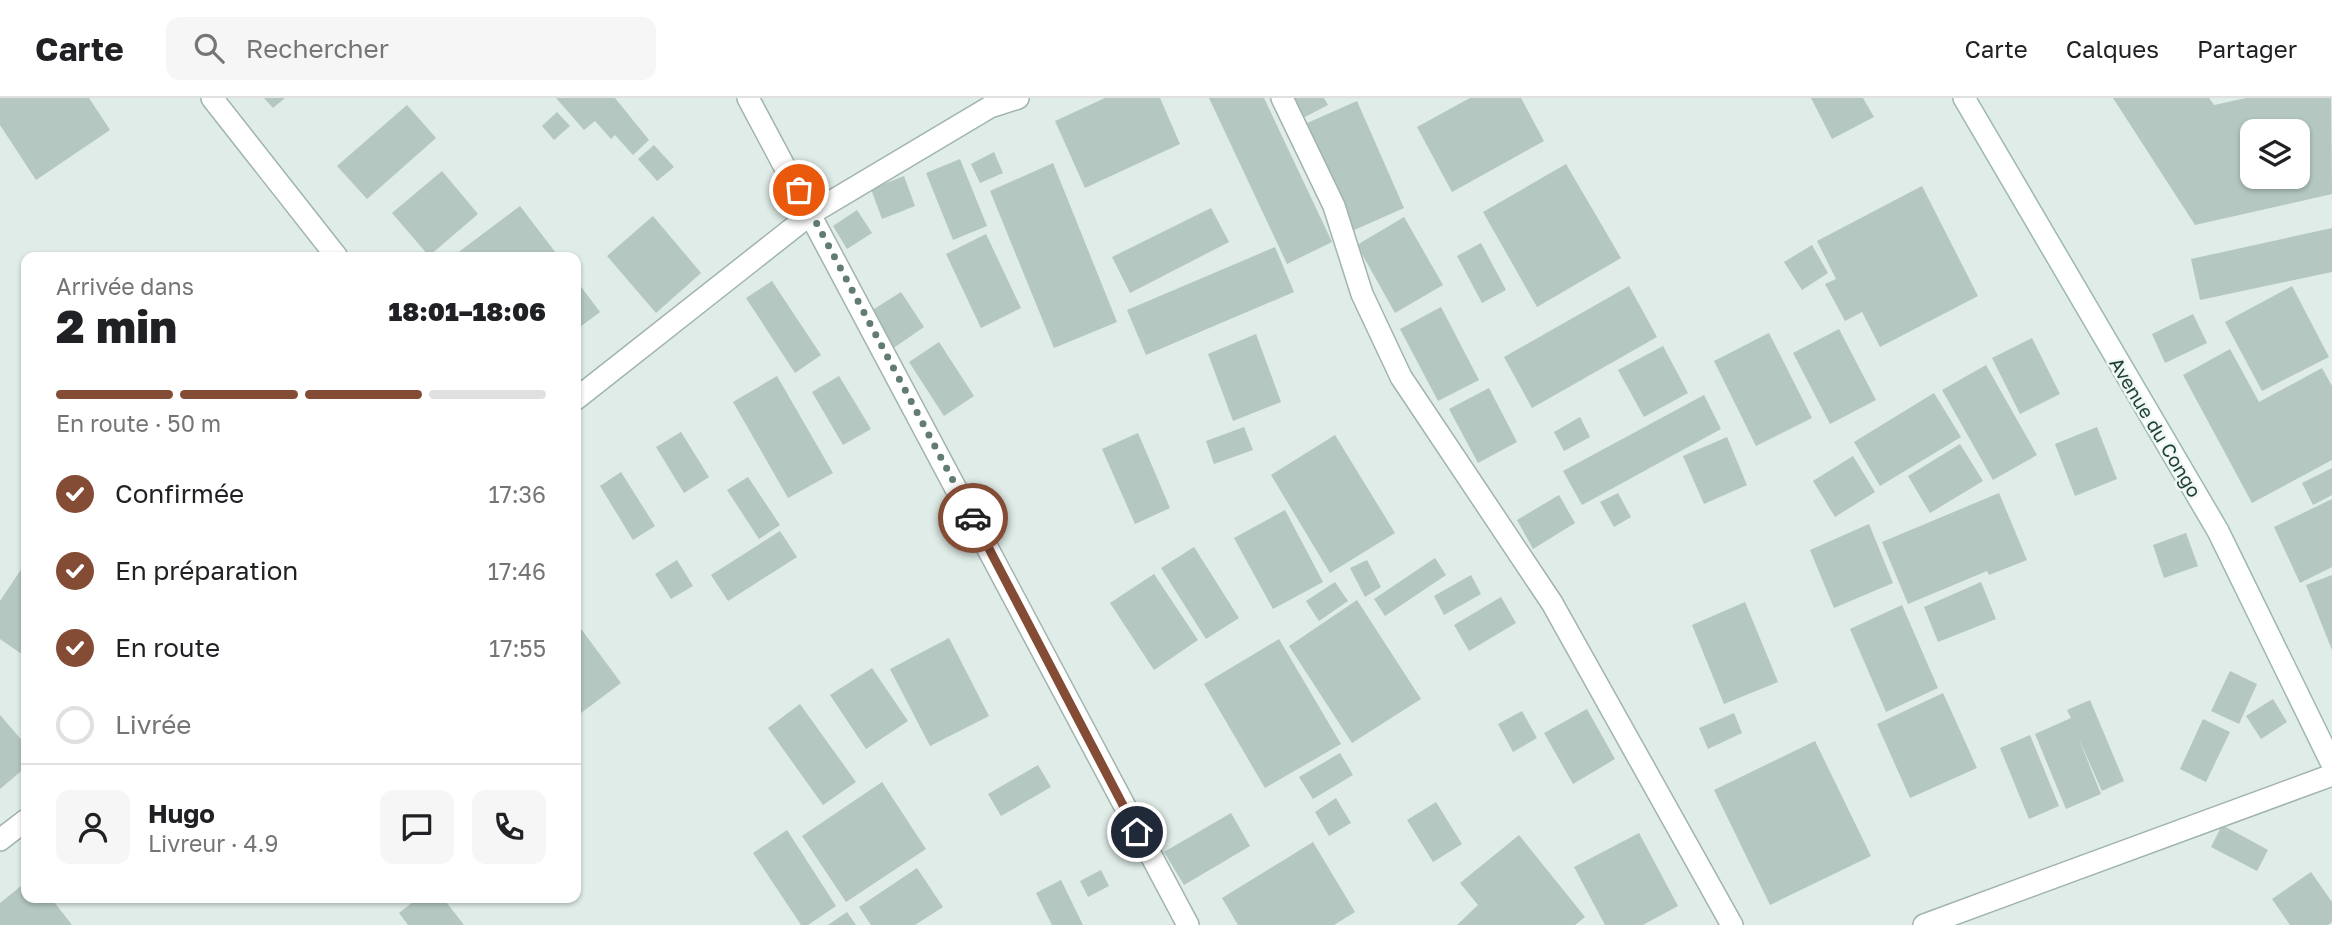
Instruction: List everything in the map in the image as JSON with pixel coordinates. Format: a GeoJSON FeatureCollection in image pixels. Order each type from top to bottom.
{"type":"FeatureCollection","features":[{"type":"Feature","properties":{"kind":"street"},"geometry":{"type":"LineString","coordinates":[[212,98],[333,252]]}},
{"type":"Feature","properties":{"kind":"street"},"geometry":{"type":"LineString","coordinates":[[748,98],[812,213],[1188,925]]}},
{"type":"Feature","properties":{"kind":"street"},"geometry":{"type":"LineString","coordinates":[[581,395],[812,213],[990,107],[1018,98]]}},
{"type":"Feature","properties":{"kind":"street"},"geometry":{"type":"LineString","coordinates":[[1282,98],[1334,206],[1362,294],[1401,377],[1552,603],[1732,925]]}},
{"type":"Feature","properties":{"kind":"street","name":"Avenue du Congo"},"geometry":{"type":"LineString","coordinates":[[1964,98],[2218,531],[2332,764]]}},
{"type":"Feature","properties":{"kind":"street"},"geometry":{"type":"LineString","coordinates":[[1924,925],[2332,775]]}},
{"type":"Feature","properties":{"kind":"street"},"geometry":{"type":"LineString","coordinates":[[0,840],[21,824]]}},
{"type":"Feature","properties":{"kind":"building"},"geometry":{"type":"Polygon","coordinates":[[[0,98],[89,98],[110,130],[36,180],[0,125],[0,98]]]}},
{"type":"Feature","properties":{"kind":"building"},"geometry":{"type":"Polygon","coordinates":[[[264,98],[285,98],[273,108],[264,98]]]}},
{"type":"Feature","properties":{"kind":"building"},"geometry":{"type":"Polygon","coordinates":[[[556,98],[615,98],[649,140],[633,155],[615,135],[611,139],[595,121],[584,130],[556,98]]]}},
{"type":"Feature","properties":{"kind":"building"},"geometry":{"type":"Polygon","coordinates":[[[1105,98],[1160,98],[1180,144],[1085,188],[1055,121],[1105,98]]]}},
{"type":"Feature","properties":{"kind":"building"},"geometry":{"type":"Polygon","coordinates":[[[1209,98],[1264,98],[1332,242],[1287,264],[1209,98]]]}},
{"type":"Feature","properties":{"kind":"building"},"geometry":{"type":"Polygon","coordinates":[[[1288,98],[1324,98],[1328,105],[1299,120],[1288,98]]]}},
{"type":"Feature","properties":{"kind":"building"},"geometry":{"type":"Polygon","coordinates":[[[1470,98],[1521,98],[1544,141],[1452,192],[1417,127],[1470,98]]]}},
{"type":"Feature","properties":{"kind":"building"},"geometry":{"type":"Polygon","coordinates":[[[1811,98],[1863,98],[1874,117],[1832,139],[1811,98]]]}},
{"type":"Feature","properties":{"kind":"building"},"geometry":{"type":"Polygon","coordinates":[[[2113,98],[2209,98],[2214,105],[2246,98],[2331,98],[2332,194],[2195,225],[2113,98]]]}},
{"type":"Feature","properties":{"kind":"building"},"geometry":{"type":"Polygon","coordinates":[[[1357,101],[1404,208],[1352,231],[1305,124],[1357,101]]]}},
{"type":"Feature","properties":{"kind":"building"},"geometry":{"type":"Polygon","coordinates":[[[407,105],[436,138],[367,199],[337,166],[407,105]]]}},
{"type":"Feature","properties":{"kind":"building"},"geometry":{"type":"Polygon","coordinates":[[[557,112],[570,126],[554,140],[542,126],[557,112]]]}},
{"type":"Feature","properties":{"kind":"building"},"geometry":{"type":"Polygon","coordinates":[[[654,145],[674,167],[657,181],[638,159],[654,145]]]}},
{"type":"Feature","properties":{"kind":"building"},"geometry":{"type":"Polygon","coordinates":[[[994,152],[1003,173],[980,183],[971,164],[994,152]]]}},
{"type":"Feature","properties":{"kind":"building"},"geometry":{"type":"Polygon","coordinates":[[[960,159],[987,226],[953,240],[926,173],[960,159]]]}},
{"type":"Feature","properties":{"kind":"building"},"geometry":{"type":"Polygon","coordinates":[[[1053,163],[1117,322],[1054,348],[990,191],[1053,163]]]}},
{"type":"Feature","properties":{"kind":"building"},"geometry":{"type":"Polygon","coordinates":[[[1566,164],[1621,258],[1537,307],[1483,212],[1566,164]]]}},
{"type":"Feature","properties":{"kind":"building"},"geometry":{"type":"Polygon","coordinates":[[[442,171],[478,214],[434,252],[426,252],[392,213],[442,171]]]}},
{"type":"Feature","properties":{"kind":"building"},"geometry":{"type":"Polygon","coordinates":[[[904,176],[915,206],[882,219],[871,189],[904,176]]]}},
{"type":"Feature","properties":{"kind":"building"},"geometry":{"type":"Polygon","coordinates":[[[1922,186],[1978,296],[1880,347],[1862,312],[1845,321],[1825,284],[1836,279],[1817,241],[1922,186]]]}},
{"type":"Feature","properties":{"kind":"building"},"geometry":{"type":"Polygon","coordinates":[[[520,206],[555,252],[459,252],[520,206]]]}},
{"type":"Feature","properties":{"kind":"building"},"geometry":{"type":"Polygon","coordinates":[[[1211,208],[1229,242],[1130,293],[1112,257],[1211,208]]]}},
{"type":"Feature","properties":{"kind":"building"},"geometry":{"type":"Polygon","coordinates":[[[857,210],[872,233],[847,249],[833,226],[857,210]]]}},
{"type":"Feature","properties":{"kind":"building"},"geometry":{"type":"Polygon","coordinates":[[[653,216],[701,273],[656,313],[607,256],[653,216]]]}},
{"type":"Feature","properties":{"kind":"building"},"geometry":{"type":"Polygon","coordinates":[[[1404,217],[1443,285],[1395,313],[1357,245],[1404,217]]]}},
{"type":"Feature","properties":{"kind":"building"},"geometry":{"type":"Polygon","coordinates":[[[2332,228],[2332,272],[2200,300],[2191,259],[2332,228]]]}},
{"type":"Feature","properties":{"kind":"building"},"geometry":{"type":"Polygon","coordinates":[[[986,234],[1021,308],[981,328],[946,254],[986,234]]]}},
{"type":"Feature","properties":{"kind":"building"},"geometry":{"type":"Polygon","coordinates":[[[1481,243],[1506,290],[1482,303],[1457,256],[1481,243]]]}},
{"type":"Feature","properties":{"kind":"building"},"geometry":{"type":"Polygon","coordinates":[[[1812,245],[1828,273],[1802,290],[1784,262],[1812,245]]]}},
{"type":"Feature","properties":{"kind":"building"},"geometry":{"type":"Polygon","coordinates":[[[1275,247],[1294,292],[1146,355],[1127,310],[1275,247]]]}},
{"type":"Feature","properties":{"kind":"building"},"geometry":{"type":"Polygon","coordinates":[[[772,281],[821,355],[795,373],[746,298],[772,281]]]}},
{"type":"Feature","properties":{"kind":"building"},"geometry":{"type":"Polygon","coordinates":[[[1629,286],[1657,337],[1532,408],[1504,357],[1629,286]]]}},
{"type":"Feature","properties":{"kind":"building"},"geometry":{"type":"Polygon","coordinates":[[[2292,286],[2329,357],[2262,391],[2225,322],[2292,286]]]}},
{"type":"Feature","properties":{"kind":"building"},"geometry":{"type":"Polygon","coordinates":[[[581,287],[600,312],[581,326],[581,287]]]}},
{"type":"Feature","properties":{"kind":"building"},"geometry":{"type":"Polygon","coordinates":[[[901,292],[924,327],[892,349],[868,313],[901,292]]]}},
{"type":"Feature","properties":{"kind":"building"},"geometry":{"type":"Polygon","coordinates":[[[1441,307],[1479,380],[1438,401],[1400,329],[1441,307]]]}},
{"type":"Feature","properties":{"kind":"building"},"geometry":{"type":"Polygon","coordinates":[[[2193,314],[2207,343],[2165,363],[2152,334],[2193,314]]]}},
{"type":"Feature","properties":{"kind":"building"},"geometry":{"type":"Polygon","coordinates":[[[1839,329],[1876,400],[1830,424],[1793,353],[1839,329]]]}},
{"type":"Feature","properties":{"kind":"building"},"geometry":{"type":"Polygon","coordinates":[[[1769,333],[1812,418],[1756,446],[1714,361],[1769,333]]]}},
{"type":"Feature","properties":{"kind":"building"},"geometry":{"type":"Polygon","coordinates":[[[1256,334],[1281,402],[1233,421],[1208,354],[1256,334]]]}},
{"type":"Feature","properties":{"kind":"building"},"geometry":{"type":"Polygon","coordinates":[[[2032,338],[2060,394],[2020,414],[1992,358],[2032,338]]]}},
{"type":"Feature","properties":{"kind":"building"},"geometry":{"type":"Polygon","coordinates":[[[939,342],[974,396],[944,416],[909,362],[939,342]]]}},
{"type":"Feature","properties":{"kind":"building"},"geometry":{"type":"Polygon","coordinates":[[[1663,346],[1688,393],[1644,417],[1618,370],[1663,346]]]}},
{"type":"Feature","properties":{"kind":"building"},"geometry":{"type":"Polygon","coordinates":[[[2230,349],[2259,402],[2322,368],[2332,386],[2332,460],[2252,503],[2183,375],[2230,349]]]}},
{"type":"Feature","properties":{"kind":"building"},"geometry":{"type":"Polygon","coordinates":[[[1986,365],[2037,455],[1993,480],[1942,390],[1986,365]]]}},
{"type":"Feature","properties":{"kind":"building"},"geometry":{"type":"Polygon","coordinates":[[[777,376],[833,473],[788,498],[733,402],[777,376]]]}},
{"type":"Feature","properties":{"kind":"building"},"geometry":{"type":"Polygon","coordinates":[[[839,376],[871,429],[843,445],[812,392],[839,376]]]}},
{"type":"Feature","properties":{"kind":"building"},"geometry":{"type":"Polygon","coordinates":[[[1489,388],[1517,442],[1478,463],[1449,409],[1489,388]]]}},
{"type":"Feature","properties":{"kind":"building"},"geometry":{"type":"Polygon","coordinates":[[[1934,393],[1961,437],[1880,486],[1854,442],[1934,393]]]}},
{"type":"Feature","properties":{"kind":"building"},"geometry":{"type":"Polygon","coordinates":[[[1704,395],[1721,429],[1582,505],[1563,471],[1704,395]]]}},
{"type":"Feature","properties":{"kind":"building"},"geometry":{"type":"Polygon","coordinates":[[[1580,417],[1590,437],[1564,451],[1554,432],[1580,417]]]}},
{"type":"Feature","properties":{"kind":"building"},"geometry":{"type":"Polygon","coordinates":[[[1244,427],[1253,450],[1214,464],[1206,441],[1244,427]]]}},
{"type":"Feature","properties":{"kind":"building"},"geometry":{"type":"Polygon","coordinates":[[[2097,427],[2117,479],[2075,496],[2055,444],[2097,427]]]}},
{"type":"Feature","properties":{"kind":"building"},"geometry":{"type":"Polygon","coordinates":[[[681,432],[709,477],[684,493],[656,447],[681,432]]]}},
{"type":"Feature","properties":{"kind":"building"},"geometry":{"type":"Polygon","coordinates":[[[1138,433],[1170,508],[1135,524],[1102,449],[1138,433]]]}},
{"type":"Feature","properties":{"kind":"building"},"geometry":{"type":"Polygon","coordinates":[[[1335,435],[1395,533],[1330,573],[1271,475],[1335,435]]]}},
{"type":"Feature","properties":{"kind":"building"},"geometry":{"type":"Polygon","coordinates":[[[1727,437],[1747,485],[1704,504],[1683,456],[1727,437]]]}},
{"type":"Feature","properties":{"kind":"building"},"geometry":{"type":"Polygon","coordinates":[[[1960,444],[1983,481],[1930,513],[1908,476],[1960,444]]]}},
{"type":"Feature","properties":{"kind":"building"},"geometry":{"type":"Polygon","coordinates":[[[1853,456],[1875,492],[1835,517],[1813,481],[1853,456]]]}},
{"type":"Feature","properties":{"kind":"building"},"geometry":{"type":"Polygon","coordinates":[[[2332,468],[2332,495],[2313,505],[2302,483],[2332,468]]]}},
{"type":"Feature","properties":{"kind":"building"},"geometry":{"type":"Polygon","coordinates":[[[621,472],[655,526],[633,540],[600,486],[621,472]]]}},
{"type":"Feature","properties":{"kind":"building"},"geometry":{"type":"Polygon","coordinates":[[[748,477],[780,525],[759,539],[727,490],[748,477]]]}},
{"type":"Feature","properties":{"kind":"building"},"geometry":{"type":"Polygon","coordinates":[[[1618,493],[1631,517],[1614,527],[1600,502],[1618,493]]]}},
{"type":"Feature","properties":{"kind":"building"},"geometry":{"type":"Polygon","coordinates":[[[1999,493],[2027,560],[1989,575],[1987,571],[1908,604],[1882,542],[1999,493]]]}},
{"type":"Feature","properties":{"kind":"building"},"geometry":{"type":"Polygon","coordinates":[[[1559,495],[1575,523],[1533,549],[1517,520],[1559,495]]]}},
{"type":"Feature","properties":{"kind":"building"},"geometry":{"type":"Polygon","coordinates":[[[2332,499],[2332,567],[2300,583],[2274,527],[2332,499]]]}},
{"type":"Feature","properties":{"kind":"building"},"geometry":{"type":"Polygon","coordinates":[[[1285,510],[1323,582],[1273,609],[1234,538],[1285,510]]]}},
{"type":"Feature","properties":{"kind":"building"},"geometry":{"type":"Polygon","coordinates":[[[1869,524],[1893,583],[1834,608],[1810,550],[1869,524]]]}},
{"type":"Feature","properties":{"kind":"building"},"geometry":{"type":"Polygon","coordinates":[[[780,531],[797,557],[728,601],[711,575],[780,531]]]}},
{"type":"Feature","properties":{"kind":"building"},"geometry":{"type":"Polygon","coordinates":[[[2186,533],[2198,566],[2164,578],[2153,545],[2186,533]]]}},
{"type":"Feature","properties":{"kind":"building"},"geometry":{"type":"Polygon","coordinates":[[[1194,547],[1239,618],[1206,639],[1161,568],[1194,547]]]}},
{"type":"Feature","properties":{"kind":"building"},"geometry":{"type":"Polygon","coordinates":[[[1435,558],[1446,575],[1385,616],[1374,599],[1435,558]]]}},
{"type":"Feature","properties":{"kind":"building"},"geometry":{"type":"Polygon","coordinates":[[[677,560],[693,586],[671,599],[655,574],[677,560]]]}},
{"type":"Feature","properties":{"kind":"building"},"geometry":{"type":"Polygon","coordinates":[[[1367,560],[1381,587],[1365,597],[1350,568],[1367,560]]]}},
{"type":"Feature","properties":{"kind":"building"},"geometry":{"type":"Polygon","coordinates":[[[21,570],[21,654],[0,639],[0,601],[21,570]]]}},
{"type":"Feature","properties":{"kind":"building"},"geometry":{"type":"Polygon","coordinates":[[[1154,574],[1198,640],[1154,670],[1110,603],[1154,574]]]}},
{"type":"Feature","properties":{"kind":"building"},"geometry":{"type":"Polygon","coordinates":[[[1471,575],[1481,594],[1444,615],[1434,596],[1471,575]]]}},
{"type":"Feature","properties":{"kind":"building"},"geometry":{"type":"Polygon","coordinates":[[[2332,575],[2332,650],[2306,585],[2332,575]]]}},
{"type":"Feature","properties":{"kind":"building"},"geometry":{"type":"Polygon","coordinates":[[[1335,582],[1348,601],[1319,621],[1306,601],[1335,582]]]}},
{"type":"Feature","properties":{"kind":"building"},"geometry":{"type":"Polygon","coordinates":[[[1981,582],[1996,619],[1938,642],[1924,607],[1981,582]]]}},
{"type":"Feature","properties":{"kind":"building"},"geometry":{"type":"Polygon","coordinates":[[[1501,597],[1516,623],[1469,651],[1454,625],[1501,597]]]}},
{"type":"Feature","properties":{"kind":"building"},"geometry":{"type":"Polygon","coordinates":[[[1357,600],[1421,699],[1352,743],[1289,646],[1357,600]]]}},
{"type":"Feature","properties":{"kind":"building"},"geometry":{"type":"Polygon","coordinates":[[[1745,602],[1778,682],[1724,704],[1692,625],[1745,602]]]}},
{"type":"Feature","properties":{"kind":"building"},"geometry":{"type":"Polygon","coordinates":[[[1902,605],[1938,688],[1886,712],[1850,629],[1902,605]]]}},
{"type":"Feature","properties":{"kind":"building"},"geometry":{"type":"Polygon","coordinates":[[[581,629],[621,683],[581,713],[581,629]]]}},
{"type":"Feature","properties":{"kind":"building"},"geometry":{"type":"Polygon","coordinates":[[[949,638],[989,716],[930,746],[890,669],[949,638]]]}},
{"type":"Feature","properties":{"kind":"building"},"geometry":{"type":"Polygon","coordinates":[[[1279,639],[1341,744],[1265,788],[1204,684],[1279,639]]]}},
{"type":"Feature","properties":{"kind":"building"},"geometry":{"type":"Polygon","coordinates":[[[872,668],[908,721],[866,749],[830,695],[872,668]]]}},
{"type":"Feature","properties":{"kind":"building"},"geometry":{"type":"Polygon","coordinates":[[[2230,671],[2257,684],[2239,724],[2211,711],[2230,671]]]}},
{"type":"Feature","properties":{"kind":"building"},"geometry":{"type":"Polygon","coordinates":[[[1943,693],[1977,768],[1910,798],[1877,724],[1943,693]]]}},
{"type":"Feature","properties":{"kind":"building"},"geometry":{"type":"Polygon","coordinates":[[[2273,699],[2287,722],[2261,739],[2246,716],[2273,699]]]}},
{"type":"Feature","properties":{"kind":"building"},"geometry":{"type":"Polygon","coordinates":[[[2090,700],[2124,781],[2102,791],[2078,737],[2101,794],[2066,809],[2035,734],[2071,718],[2067,710],[2090,700]]]}},
{"type":"Feature","properties":{"kind":"building"},"geometry":{"type":"Polygon","coordinates":[[[800,704],[856,782],[823,805],[768,728],[800,704]]]}},
{"type":"Feature","properties":{"kind":"building"},"geometry":{"type":"Polygon","coordinates":[[[1587,709],[1615,759],[1573,784],[1544,733],[1587,709]]]}},
{"type":"Feature","properties":{"kind":"building"},"geometry":{"type":"Polygon","coordinates":[[[1522,711],[1537,738],[1513,752],[1498,724],[1522,711]]]}},
{"type":"Feature","properties":{"kind":"building"},"geometry":{"type":"Polygon","coordinates":[[[1734,713],[1742,733],[1708,749],[1699,728],[1734,713]]]}},
{"type":"Feature","properties":{"kind":"building"},"geometry":{"type":"Polygon","coordinates":[[[0,715],[21,739],[21,771],[0,789],[0,715]]]}},
{"type":"Feature","properties":{"kind":"building"},"geometry":{"type":"Polygon","coordinates":[[[2203,719],[2230,732],[2206,782],[2180,769],[2203,719]]]}},
{"type":"Feature","properties":{"kind":"building"},"geometry":{"type":"Polygon","coordinates":[[[2030,735],[2059,806],[2029,819],[2000,748],[2030,735]]]}},
{"type":"Feature","properties":{"kind":"building"},"geometry":{"type":"Polygon","coordinates":[[[1815,741],[1871,856],[1770,905],[1714,790],[1815,741]]]}},
{"type":"Feature","properties":{"kind":"building"},"geometry":{"type":"Polygon","coordinates":[[[1340,753],[1353,775],[1313,799],[1299,777],[1340,753]]]}},
{"type":"Feature","properties":{"kind":"building"},"geometry":{"type":"Polygon","coordinates":[[[1038,765],[1051,787],[1001,816],[988,794],[1038,765]]]}},
{"type":"Feature","properties":{"kind":"building"},"geometry":{"type":"Polygon","coordinates":[[[882,782],[926,849],[846,902],[802,836],[882,782]]]}},
{"type":"Feature","properties":{"kind":"building"},"geometry":{"type":"Polygon","coordinates":[[[1336,798],[1351,823],[1329,836],[1315,812],[1336,798]]]}},
{"type":"Feature","properties":{"kind":"building"},"geometry":{"type":"Polygon","coordinates":[[[1436,802],[1462,844],[1433,862],[1407,820],[1436,802]]]}},
{"type":"Feature","properties":{"kind":"building"},"geometry":{"type":"Polygon","coordinates":[[[1231,813],[1250,846],[1184,885],[1164,852],[1231,813]]]}},
{"type":"Feature","properties":{"kind":"building"},"geometry":{"type":"Polygon","coordinates":[[[2222,825],[2268,850],[2257,871],[2211,847],[2222,825]]]}},
{"type":"Feature","properties":{"kind":"building"},"geometry":{"type":"Polygon","coordinates":[[[787,830],[836,906],[808,925],[801,925],[753,853],[787,830]]]}},
{"type":"Feature","properties":{"kind":"building"},"geometry":{"type":"Polygon","coordinates":[[[1639,833],[1678,906],[1643,925],[1605,925],[1574,867],[1639,833]]]}},
{"type":"Feature","properties":{"kind":"building"},"geometry":{"type":"Polygon","coordinates":[[[1519,835],[1585,917],[1575,925],[1457,925],[1478,905],[1460,883],[1519,835]]]}},
{"type":"Feature","properties":{"kind":"building"},"geometry":{"type":"Polygon","coordinates":[[[1313,842],[1355,912],[1334,925],[1238,925],[1222,898],[1313,842]]]}},
{"type":"Feature","properties":{"kind":"building"},"geometry":{"type":"Polygon","coordinates":[[[917,868],[943,907],[915,925],[871,925],[859,907],[917,868]]]}},
{"type":"Feature","properties":{"kind":"building"},"geometry":{"type":"Polygon","coordinates":[[[1101,870],[1109,886],[1088,897],[1080,881],[1101,870]]]}},
{"type":"Feature","properties":{"kind":"building"},"geometry":{"type":"Polygon","coordinates":[[[2311,872],[2332,902],[2332,922],[2328,925],[2290,925],[2272,899],[2311,872]]]}},
{"type":"Feature","properties":{"kind":"building"},"geometry":{"type":"Polygon","coordinates":[[[1061,880],[1083,925],[1052,925],[1036,893],[1061,880]]]}},
{"type":"Feature","properties":{"kind":"building"},"geometry":{"type":"Polygon","coordinates":[[[21,886],[21,903],[55,903],[72,925],[0,925],[0,903],[21,886]]]}},
{"type":"Feature","properties":{"kind":"building"},"geometry":{"type":"Polygon","coordinates":[[[412,903],[447,903],[464,925],[408,925],[399,913],[412,903]]]}},
{"type":"Feature","properties":{"kind":"building"},"geometry":{"type":"Polygon","coordinates":[[[847,912],[856,925],[828,925],[847,912]]]}},
{"type":"Feature","properties":{"kind":"way so far"},"geometry":{"type":"LineString","coordinates":[[799,190],[973,518]]}},
{"type":"Feature","properties":{"kind":"route"},"geometry":{"type":"LineString","coordinates":[[973,518],[1137,832]]}}]}
